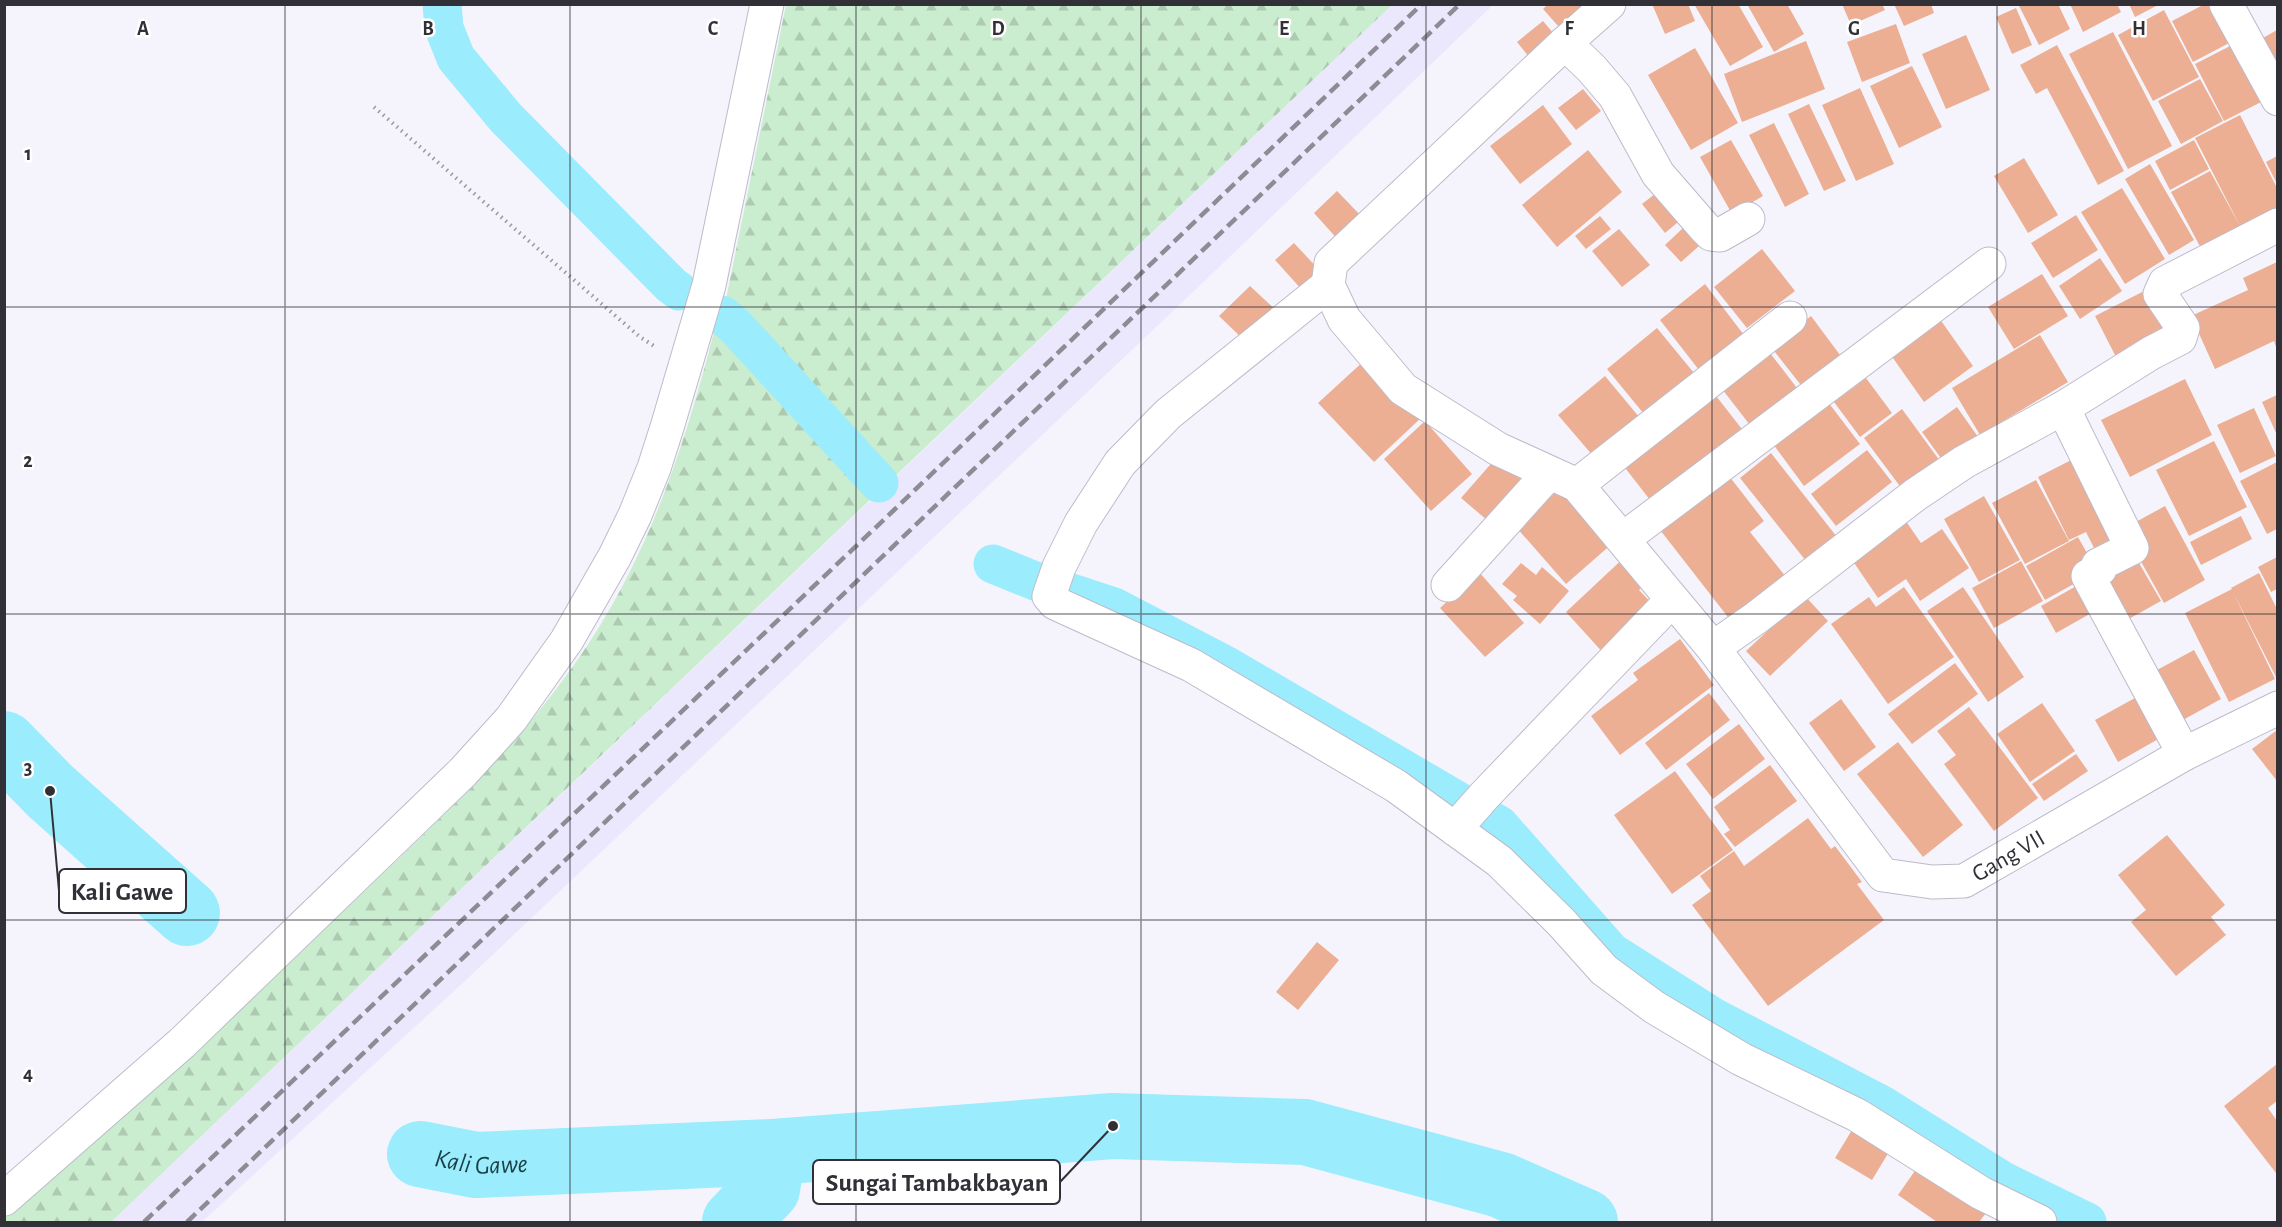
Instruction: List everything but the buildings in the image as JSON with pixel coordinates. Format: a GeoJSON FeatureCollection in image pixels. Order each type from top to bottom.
{"type":"FeatureCollection","features":[{"type":"Feature","properties":{"kind":"street"},"geometry":{"type":"LineString","coordinates":[[4,1199],[182,1043],[463,772],[511,719],[567,640],[610,565],[654,468],[709,285],[766,4]]}},
{"type":"Feature","properties":{"kind":"street"},"geometry":{"type":"LineString","coordinates":[[1563,479],[1498,449],[1402,389],[1344,320],[1328,285],[1331,263],[1609,4]]}},
{"type":"Feature","properties":{"kind":"street"},"geometry":{"type":"LineString","coordinates":[[2226,4],[2277,99]]}},
{"type":"Feature","properties":{"kind":"street"},"geometry":{"type":"LineString","coordinates":[[1565,43],[1615,96],[1658,174],[1711,234],[1720,235],[1748,219]]}},
{"type":"Feature","properties":{"kind":"street"},"geometry":{"type":"LineString","coordinates":[[1713,648],[1756,618],[1915,495],[1964,462],[2063,408],[2151,353],[2180,338],[2183,328],[2160,294],[2165,283],[2277,225]]}},
{"type":"Feature","properties":{"kind":"street"},"geometry":{"type":"LineString","coordinates":[[1623,539],[1989,264]]}},
{"type":"Feature","properties":{"kind":"street"},"geometry":{"type":"LineString","coordinates":[[1328,285],[1168,414],[1120,463],[1081,523],[1054,581],[1055,603],[1191,665],[1396,786],[1469,813],[1499,861],[1561,922],[1604,970],[1654,1006],[1741,1059],[1857,1115],[1981,1193],[2040,1222]]}},
{"type":"Feature","properties":{"kind":"street"},"geometry":{"type":"LineString","coordinates":[[1448,585],[1563,479],[1790,318]]}},
{"type":"Feature","properties":{"kind":"street"},"geometry":{"type":"LineString","coordinates":[[2063,408],[2132,548],[2098,565],[2100,569],[2088,576],[2184,754]]}},
{"type":"Feature","properties":{"kind":"street","name":"Gang VII"},"geometry":{"type":"LineString","coordinates":[[1563,479],[1623,539],[1713,648],[1883,875],[1932,882],[1965,881],[2184,754],[2277,708]]}},
{"type":"Feature","properties":{"kind":"street"},"geometry":{"type":"LineString","coordinates":[[1469,813],[1672,600]]}},
{"type":"Feature","properties":{"kind":"path"},"geometry":{"type":"LineString","coordinates":[[374,107],[640,337],[685,366]]}},
{"type":"Feature","properties":{"kind":"shaded area"},"geometry":{"type":"Polygon","coordinates":[[[1392,5],[1493,5],[465,981],[202,1222],[111,1222],[1392,5]]]}},
{"type":"Feature","properties":{"kind":"green space"},"geometry":{"type":"Polygon","coordinates":[[[786,4],[1392,5],[891,480],[725,304],[786,4]]]}},
{"type":"Feature","properties":{"kind":"green space"},"geometry":{"type":"Polygon","coordinates":[[[714,332],[872,498],[111,1222],[5,1222],[4,1218],[227,1019],[424,834],[488,769],[548,700],[576,663],[601,624],[638,555],[681,445],[714,332]]]}},
{"type":"Feature","properties":{"kind":"waterway"},"geometry":{"type":"LineString","coordinates":[[442,4],[444,28],[456,58],[506,118],[679,291]]}},
{"type":"Feature","properties":{"kind":"waterway"},"geometry":{"type":"LineString","coordinates":[[722,315],[735,326],[879,483]]}},
{"type":"Feature","properties":{"kind":"waterway"},"geometry":{"type":"LineString","coordinates":[[993,564],[1035,581],[1114,607],[1227,666],[1499,825],[1611,952],[1713,1017],[1882,1105],[2003,1181],[2087,1222]]}},
{"type":"Feature","properties":{"kind":"waterway","name":"Kali Gawe"},"geometry":{"type":"LineString","coordinates":[[4,744],[50,791],[187,913]]}},
{"type":"Feature","properties":{"kind":"waterway"},"geometry":{"type":"LineString","coordinates":[[420,1154],[476,1165],[773,1152],[1113,1126],[1305,1132],[1501,1185],[1585,1222]]}},
{"type":"Feature","properties":{"kind":"waterway"},"geometry":{"type":"LineString","coordinates":[[735,1222],[767,1189],[773,1152]]}},
{"type":"Feature","properties":{"kind":"railway"},"geometry":{"type":"LineString","coordinates":[[144,1222],[893,511],[1422,4]]}},
{"type":"Feature","properties":{"kind":"railway"},"geometry":{"type":"LineString","coordinates":[[187,1222],[1460,4]]}},
{"type":"Feature","properties":{"kind":"place","name":"Kali Gawe"},"geometry":{"type":"Point","coordinates":[50,791]}},
{"type":"Feature","properties":{"kind":"place","name":"Sungai Tambakbayan"},"geometry":{"type":"Point","coordinates":[1113,1126]}}]}
